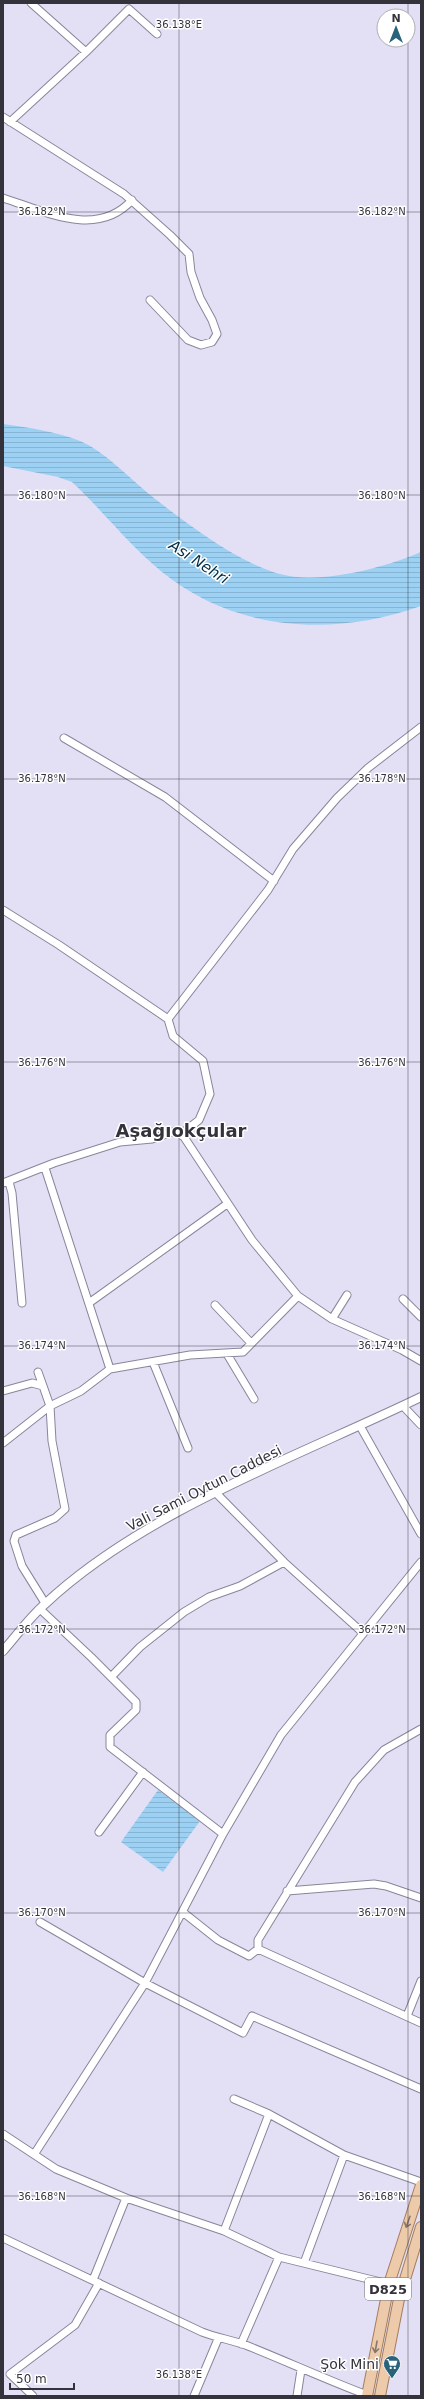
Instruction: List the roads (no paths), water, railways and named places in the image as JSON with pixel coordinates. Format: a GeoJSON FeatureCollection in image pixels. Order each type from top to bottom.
{"type":"FeatureCollection","features":[{"type":"Feature","properties":{"kind":"main road","name":"D825"},"geometry":{"type":"LineString","coordinates":[[367,2396],[389,2284],[421,2183]]}},
{"type":"Feature","properties":{"kind":"main road","name":"D825"},"geometry":{"type":"LineString","coordinates":[[380,2396],[399,2298],[417,2256],[421,2227]]}},
{"type":"Feature","properties":{"kind":"street"},"geometry":{"type":"LineString","coordinates":[[31,3],[86,52]]}},
{"type":"Feature","properties":{"kind":"street"},"geometry":{"type":"LineString","coordinates":[[10,122],[86,52],[128,9],[158,34]]}},
{"type":"Feature","properties":{"kind":"street"},"geometry":{"type":"LineString","coordinates":[[3,117],[86,168],[132,200],[189,254],[191,272],[200,298],[212,320],[217,334],[212,342],[201,346],[188,340],[150,300]]}},
{"type":"Feature","properties":{"kind":"street"},"geometry":{"type":"LineString","coordinates":[[3,198],[60,216],[91,221],[111,216],[123,210],[132,200]]}},
{"type":"Feature","properties":{"kind":"street"},"geometry":{"type":"LineString","coordinates":[[168,1019],[274,881],[293,849],[337,798],[368,768],[421,727]]}},
{"type":"Feature","properties":{"kind":"street"},"geometry":{"type":"LineString","coordinates":[[64,738],[165,797],[274,881]]}},
{"type":"Feature","properties":{"kind":"street"},"geometry":{"type":"LineString","coordinates":[[3,910],[59,945],[168,1019],[173,1036],[203,1061],[210,1094],[199,1120],[181,1134]]}},
{"type":"Feature","properties":{"kind":"street"},"geometry":{"type":"LineString","coordinates":[[22,1303],[12,1193],[6,1182],[120,1142],[152,1139],[175,1130],[181,1134],[252,1240],[298,1296],[332,1319],[402,1350],[421,1362]]}},
{"type":"Feature","properties":{"kind":"street"},"geometry":{"type":"LineString","coordinates":[[45,1168],[110,1369]]}},
{"type":"Feature","properties":{"kind":"street"},"geometry":{"type":"LineString","coordinates":[[89,1303],[227,1204]]}},
{"type":"Feature","properties":{"kind":"street"},"geometry":{"type":"LineString","coordinates":[[332,1319],[347,1295]]}},
{"type":"Feature","properties":{"kind":"street"},"geometry":{"type":"LineString","coordinates":[[3,1443],[50,1406],[81,1391],[110,1369],[190,1355],[242,1352],[298,1296]]}},
{"type":"Feature","properties":{"kind":"street"},"geometry":{"type":"LineString","coordinates":[[403,1299],[421,1317]]}},
{"type":"Feature","properties":{"kind":"street"},"geometry":{"type":"LineString","coordinates":[[215,1305],[251,1343]]}},
{"type":"Feature","properties":{"kind":"street"},"geometry":{"type":"LineString","coordinates":[[227,1354],[254,1399]]}},
{"type":"Feature","properties":{"kind":"street"},"geometry":{"type":"LineString","coordinates":[[153,1362],[188,1448]]}},
{"type":"Feature","properties":{"kind":"street"},"geometry":{"type":"LineString","coordinates":[[38,1372],[50,1406],[52,1441],[65,1508],[55,1518],[16,1535],[14,1541],[22,1566],[42,1606],[136,1702],[136,1710],[110,1735],[110,1747],[223,1834]]}},
{"type":"Feature","properties":{"kind":"street"},"geometry":{"type":"LineString","coordinates":[[5,1387],[32,1383],[43,1386]]}},
{"type":"Feature","properties":{"kind":"street","name":"Vali Sami Oytun Caddesi"},"geometry":{"type":"LineString","coordinates":[[3,1651],[20,1629],[42,1606],[122,1546],[160,1522],[216,1493],[421,1397]]}},
{"type":"Feature","properties":{"kind":"street"},"geometry":{"type":"LineString","coordinates":[[403,1406],[421,1424]]}},
{"type":"Feature","properties":{"kind":"street"},"geometry":{"type":"LineString","coordinates":[[360,1426],[421,1534]]}},
{"type":"Feature","properties":{"kind":"street"},"geometry":{"type":"LineString","coordinates":[[216,1493],[284,1562],[363,1632]]}},
{"type":"Feature","properties":{"kind":"street"},"geometry":{"type":"LineString","coordinates":[[111,1677],[140,1646],[184,1612],[209,1597],[240,1586],[284,1562]]}},
{"type":"Feature","properties":{"kind":"street"},"geometry":{"type":"LineString","coordinates":[[35,2153],[145,1983],[184,1913],[223,1834],[282,1735],[363,1632],[421,1562]]}},
{"type":"Feature","properties":{"kind":"street"},"geometry":{"type":"LineString","coordinates":[[258,1949],[258,1940],[356,1782],[384,1750],[421,1729]]}},
{"type":"Feature","properties":{"kind":"street"},"geometry":{"type":"LineString","coordinates":[[99,1832],[143,1772]]}},
{"type":"Feature","properties":{"kind":"street"},"geometry":{"type":"LineString","coordinates":[[287,1891],[374,1884],[386,1886],[421,1898]]}},
{"type":"Feature","properties":{"kind":"street"},"geometry":{"type":"LineString","coordinates":[[184,1913],[218,1940],[249,1956],[258,1949]]}},
{"type":"Feature","properties":{"kind":"street"},"geometry":{"type":"LineString","coordinates":[[40,1922],[145,1983],[243,2033],[252,2016],[421,2089]]}},
{"type":"Feature","properties":{"kind":"street"},"geometry":{"type":"LineString","coordinates":[[258,1949],[421,2022]]}},
{"type":"Feature","properties":{"kind":"street"},"geometry":{"type":"LineString","coordinates":[[407,2016],[421,1980]]}},
{"type":"Feature","properties":{"kind":"street"},"geometry":{"type":"LineString","coordinates":[[234,2099],[269,2114],[344,2155],[421,2183]]}},
{"type":"Feature","properties":{"kind":"street"},"geometry":{"type":"LineString","coordinates":[[224,2231],[269,2114]]}},
{"type":"Feature","properties":{"kind":"street"},"geometry":{"type":"LineString","coordinates":[[3,2134],[35,2153],[56,2169],[126,2198],[224,2231],[279,2257],[389,2284]]}},
{"type":"Feature","properties":{"kind":"street"},"geometry":{"type":"LineString","coordinates":[[304,2262],[344,2155]]}},
{"type":"Feature","properties":{"kind":"street"},"geometry":{"type":"LineString","coordinates":[[33,2396],[10,2374],[75,2325],[96,2282],[126,2198]]}},
{"type":"Feature","properties":{"kind":"street"},"geometry":{"type":"LineString","coordinates":[[3,2238],[218,2339],[241,2344],[367,2396]]}},
{"type":"Feature","properties":{"kind":"street"},"geometry":{"type":"LineString","coordinates":[[241,2344],[279,2257]]}},
{"type":"Feature","properties":{"kind":"street"},"geometry":{"type":"LineString","coordinates":[[194,2396],[218,2339]]}},
{"type":"Feature","properties":{"kind":"street"},"geometry":{"type":"LineString","coordinates":[[298,2396],[301,2370]]}},
{"type":"Feature","properties":{"kind":"water","name":"Asi Nehri"},"geometry":{"type":"Polygon","coordinates":[[[3,424],[52,432],[80,441],[90,446],[109,459],[154,498],[214,542],[264,569],[280,574],[296,577],[332,576],[389,564],[421,552],[421,606],[388,616],[354,622],[320,625],[287,623],[254,617],[221,607],[191,592],[150,562],[72,482],[58,477],[3,466],[3,424]]]}},
{"type":"Feature","properties":{"kind":"water"},"geometry":{"type":"Polygon","coordinates":[[[158,1790],[200,1821],[163,1872],[121,1842],[158,1790]]]}},
{"type":"Feature","properties":{"kind":"place","name":"Şok Mini"},"geometry":{"type":"Point","coordinates":[392,2379]}},
{"type":"Feature","properties":{"kind":"district","name":"Aşağıokçular"},"geometry":{"type":"Point","coordinates":[181,1130]}}]}
